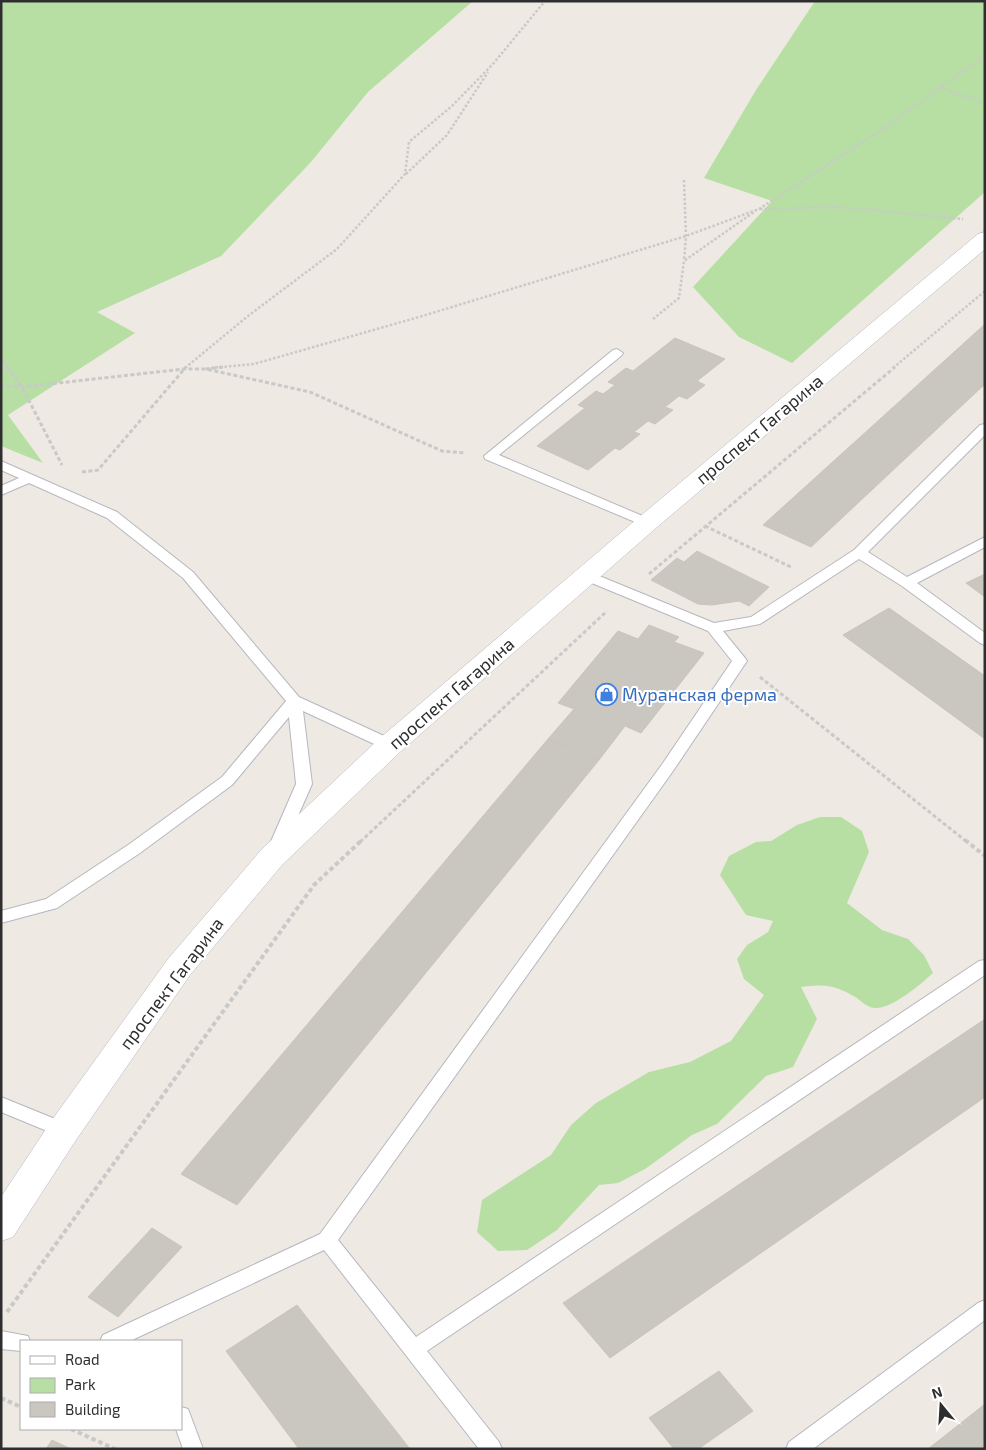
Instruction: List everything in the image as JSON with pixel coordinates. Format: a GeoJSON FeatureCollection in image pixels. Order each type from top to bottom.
{"type":"FeatureCollection","features":[{"type":"Feature","properties":{"kind":"street","name":"проспект Гагарина"},"geometry":{"type":"LineString","coordinates":[[1,1226],[64,1130],[179,968],[272,857],[390,745],[647,524],[978,229]]}},
{"type":"Feature","properties":{"kind":"lane"},"geometry":{"type":"LineString","coordinates":[[617,353],[490,456],[647,524]]}},
{"type":"Feature","properties":{"kind":"lane"},"geometry":{"type":"LineString","coordinates":[[712,628],[756,622],[858,553],[985,428]]}},
{"type":"Feature","properties":{"kind":"lane"},"geometry":{"type":"LineString","coordinates":[[1,465],[112,515],[188,575],[294,701],[390,745]]}},
{"type":"Feature","properties":{"kind":"lane"},"geometry":{"type":"LineString","coordinates":[[1,491],[29,478]]}},
{"type":"Feature","properties":{"kind":"lane"},"geometry":{"type":"LineString","coordinates":[[907,582],[985,540]]}},
{"type":"Feature","properties":{"kind":"lane"},"geometry":{"type":"LineString","coordinates":[[858,553],[907,582],[985,640]]}},
{"type":"Feature","properties":{"kind":"lane"},"geometry":{"type":"LineString","coordinates":[[112,1340],[328,1240],[668,767],[740,661],[712,628],[587,576]]}},
{"type":"Feature","properties":{"kind":"lane"},"geometry":{"type":"LineString","coordinates":[[272,857],[304,784],[294,701]]}},
{"type":"Feature","properties":{"kind":"lane"},"geometry":{"type":"LineString","coordinates":[[1,917],[51,904],[134,849],[219,787],[227,781],[294,701]]}},
{"type":"Feature","properties":{"kind":"lane"},"geometry":{"type":"LineString","coordinates":[[414,1349],[985,966]]}},
{"type":"Feature","properties":{"kind":"lane"},"geometry":{"type":"LineString","coordinates":[[1,1104],[64,1130]]}},
{"type":"Feature","properties":{"kind":"lane"},"geometry":{"type":"LineString","coordinates":[[328,1240],[492,1449]]}},
{"type":"Feature","properties":{"kind":"lane"},"geometry":{"type":"LineString","coordinates":[[796,1449],[985,1309]]}},
{"type":"Feature","properties":{"kind":"lane"},"geometry":{"type":"LineString","coordinates":[[1,1340],[20,1342]]}},
{"type":"Feature","properties":{"kind":"lane"},"geometry":{"type":"LineString","coordinates":[[182,1419],[193,1449]]}},
{"type":"Feature","properties":{"kind":"path"},"geometry":{"type":"LineString","coordinates":[[406,174],[409,142],[452,106],[493,64],[545,1]]}},
{"type":"Feature","properties":{"kind":"path"},"geometry":{"type":"LineString","coordinates":[[684,261],[834,159],[883,129],[985,55]]}},
{"type":"Feature","properties":{"kind":"path"},"geometry":{"type":"LineString","coordinates":[[29,478],[98,470],[184,369],[248,316],[337,249],[406,174],[447,135],[493,64]]}},
{"type":"Feature","properties":{"kind":"path"},"geometry":{"type":"LineString","coordinates":[[941,88],[985,103]]}},
{"type":"Feature","properties":{"kind":"path"},"geometry":{"type":"LineString","coordinates":[[653,319],[679,298],[686,236],[684,180]]}},
{"type":"Feature","properties":{"kind":"path"},"geometry":{"type":"LineString","coordinates":[[1,386],[22,387],[184,369],[206,369],[254,364],[563,275],[686,236],[760,209],[844,206],[978,229]]}},
{"type":"Feature","properties":{"kind":"path"},"geometry":{"type":"LineString","coordinates":[[1,1320],[314,885],[627,592],[985,291]]}},
{"type":"Feature","properties":{"kind":"path"},"geometry":{"type":"LineString","coordinates":[[1,359],[22,387],[66,474]]}},
{"type":"Feature","properties":{"kind":"path"},"geometry":{"type":"LineString","coordinates":[[206,369],[310,392],[442,450],[490,456]]}},
{"type":"Feature","properties":{"kind":"path"},"geometry":{"type":"LineString","coordinates":[[705,526],[795,568]]}},
{"type":"Feature","properties":{"kind":"path"},"geometry":{"type":"LineString","coordinates":[[740,661],[985,856]]}},
{"type":"Feature","properties":{"kind":"path"},"geometry":{"type":"LineString","coordinates":[[1,1398],[20,1407]]}},
{"type":"Feature","properties":{"kind":"path"},"geometry":{"type":"LineString","coordinates":[[73,1430],[116,1449]]}},
{"type":"Feature","properties":{"kind":"green space"},"geometry":{"type":"Polygon","coordinates":[[[1,1],[473,1],[368,92],[311,162],[221,256],[97,312],[135,333],[8,415],[43,463],[1,446],[1,1]]]}},
{"type":"Feature","properties":{"kind":"green space"},"geometry":{"type":"Polygon","coordinates":[[[815,1],[985,1],[985,192],[792,363],[739,337],[693,287],[772,201],[704,178],[756,90],[815,1]]]}},
{"type":"Feature","properties":{"kind":"green space"},"geometry":{"type":"Polygon","coordinates":[[[820,817],[841,817],[862,831],[869,852],[847,903],[882,930],[908,939],[924,955],[933,973],[903,997],[877,1008],[870,1007],[842,990],[830,986],[801,987],[817,1019],[793,1067],[766,1076],[717,1124],[692,1135],[645,1169],[618,1183],[599,1185],[557,1230],[527,1250],[498,1251],[477,1232],[482,1200],[551,1155],[571,1125],[596,1103],[649,1072],[690,1062],[731,1041],[764,995],[744,979],[737,959],[747,945],[768,932],[773,921],[746,915],[720,875],[729,856],[756,842],[771,841],[797,825],[820,817]]]}},
{"type":"Feature","properties":{"kind":"building"},"geometry":{"type":"Polygon","coordinates":[[[985,324],[985,384],[811,547],[763,525],[985,324]]]}},
{"type":"Feature","properties":{"kind":"building"},"geometry":{"type":"Polygon","coordinates":[[[675,338],[725,359],[697,381],[705,385],[687,399],[679,396],[665,407],[673,410],[655,424],[648,421],[634,432],[640,434],[620,450],[615,448],[588,470],[537,446],[585,408],[578,405],[596,391],[603,394],[615,385],[608,382],[626,368],[633,371],[675,338]]]}},
{"type":"Feature","properties":{"kind":"building"},"geometry":{"type":"Polygon","coordinates":[[[697,551],[769,587],[749,606],[739,601],[712,605],[698,604],[651,580],[677,558],[684,562],[697,551]]]}},
{"type":"Feature","properties":{"kind":"building"},"geometry":{"type":"Polygon","coordinates":[[[985,574],[985,597],[966,583],[985,574]]]}},
{"type":"Feature","properties":{"kind":"building"},"geometry":{"type":"Polygon","coordinates":[[[889,608],[985,676],[985,739],[843,635],[889,608]]]}},
{"type":"Feature","properties":{"kind":"building"},"geometry":{"type":"Polygon","coordinates":[[[649,625],[679,637],[674,642],[704,653],[641,733],[625,726],[599,760],[548,739],[574,709],[558,703],[618,631],[638,639],[649,625]]]}},
{"type":"Feature","properties":{"kind":"building"},"geometry":{"type":"Polygon","coordinates":[[[548,739],[599,760],[237,1205],[181,1174],[548,739]]]}},
{"type":"Feature","properties":{"kind":"building"},"geometry":{"type":"Polygon","coordinates":[[[985,1019],[985,1097],[610,1358],[563,1303],[985,1019]]]}},
{"type":"Feature","properties":{"kind":"building"},"geometry":{"type":"Polygon","coordinates":[[[152,1228],[182,1247],[118,1317],[88,1297],[152,1228]]]}},
{"type":"Feature","properties":{"kind":"building"},"geometry":{"type":"Polygon","coordinates":[[[297,1305],[410,1449],[299,1449],[226,1351],[297,1305]]]}},
{"type":"Feature","properties":{"kind":"building"},"geometry":{"type":"Polygon","coordinates":[[[719,1371],[753,1411],[698,1449],[674,1449],[649,1418],[719,1371]]]}},
{"type":"Feature","properties":{"kind":"building"},"geometry":{"type":"Polygon","coordinates":[[[985,1404],[985,1449],[928,1449],[985,1404]]]}},
{"type":"Feature","properties":{"kind":"building"},"geometry":{"type":"Polygon","coordinates":[[[52,1440],[71,1449],[46,1449],[52,1440]]]}},
{"type":"Feature","properties":{"kind":"place","name":"Муранская ферма"},"geometry":{"type":"Point","coordinates":[606,694]}}]}
